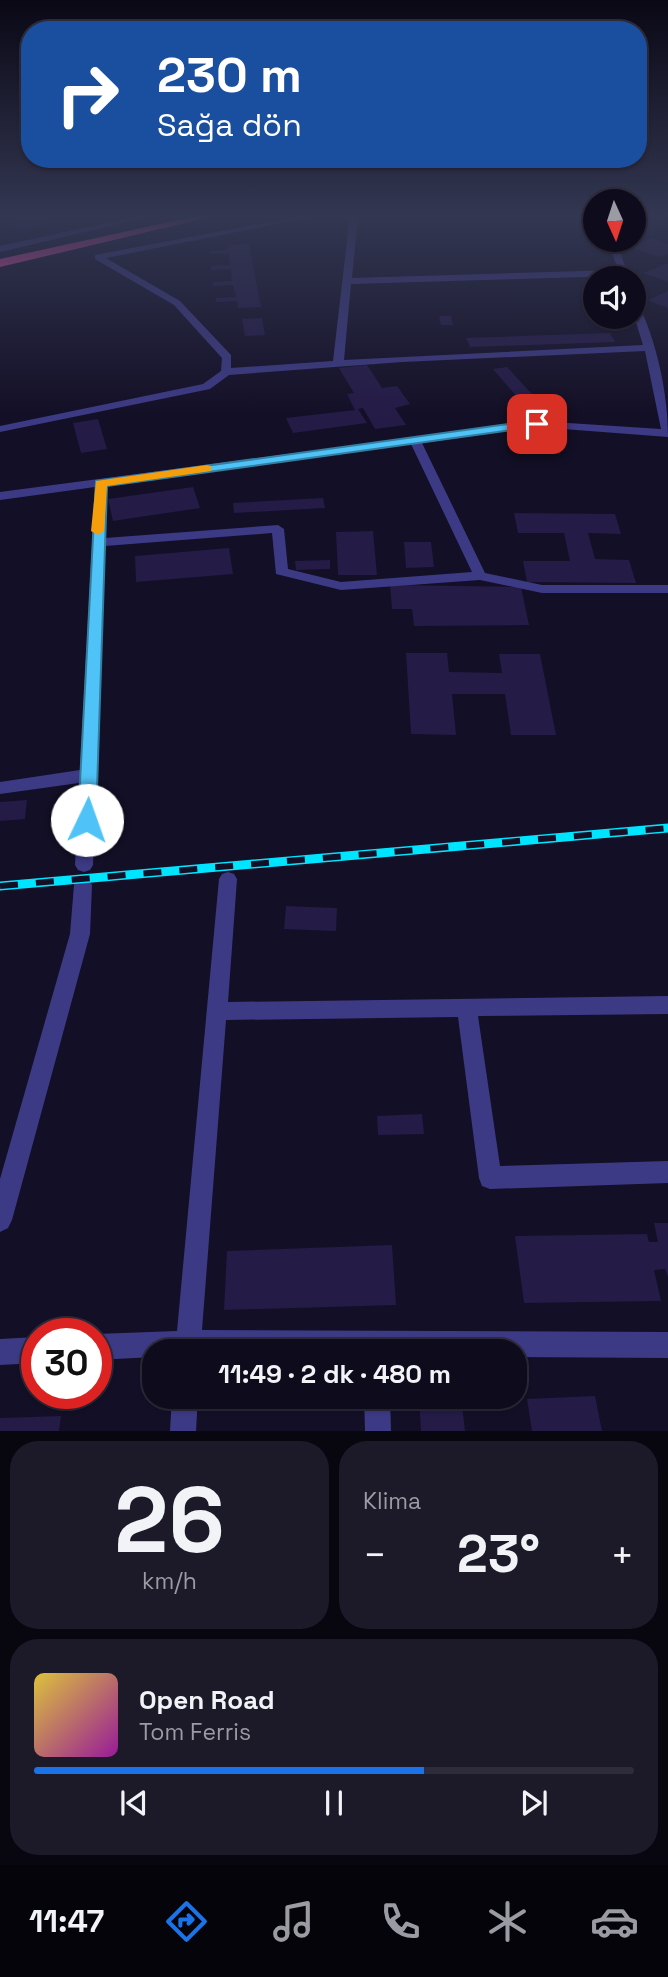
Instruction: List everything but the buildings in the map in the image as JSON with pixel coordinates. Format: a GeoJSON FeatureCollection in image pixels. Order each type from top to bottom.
{"type":"FeatureCollection","features":[{"type":"Feature","properties":{"kind":"street"},"geometry":{"type":"LineString","coordinates":[[141,282],[177,303],[227,357],[226,372]]}},
{"type":"Feature","properties":{"kind":"street"},"geometry":{"type":"LineString","coordinates":[[338,364],[347,282]]}},
{"type":"Feature","properties":{"kind":"street"},"geometry":{"type":"LineString","coordinates":[[0,496],[537,424],[668,433],[643,329]]}},
{"type":"Feature","properties":{"kind":"street"},"geometry":{"type":"LineString","coordinates":[[0,429],[206,387],[226,372],[649,348]]}},
{"type":"Feature","properties":{"kind":"street"},"geometry":{"type":"LineString","coordinates":[[415,440],[480,576]]}},
{"type":"Feature","properties":{"kind":"street"},"geometry":{"type":"LineString","coordinates":[[0,1220],[80,934],[101,483]]}},
{"type":"Feature","properties":{"kind":"street"},"geometry":{"type":"LineString","coordinates":[[97,543],[278,529],[281,571],[341,586],[480,576],[542,589],[668,589]]}},
{"type":"Feature","properties":{"kind":"street"},"geometry":{"type":"LineString","coordinates":[[0,788],[89,775]]}},
{"type":"Feature","properties":{"kind":"street"},"geometry":{"type":"LineString","coordinates":[[190,1339],[228,879]]}},
{"type":"Feature","properties":{"kind":"street"},"geometry":{"type":"LineString","coordinates":[[217,1011],[668,1005]]}},
{"type":"Feature","properties":{"kind":"street"},"geometry":{"type":"LineString","coordinates":[[467,1007],[490,1178],[668,1172]]}},
{"type":"Feature","properties":{"kind":"street"},"geometry":{"type":"LineString","coordinates":[[527,1346],[668,1345]]}},
{"type":"Feature","properties":{"kind":"street"},"geometry":{"type":"LineString","coordinates":[[112,1347],[142,1347]]}},
{"type":"Feature","properties":{"kind":"street"},"geometry":{"type":"LineString","coordinates":[[0,1352],[21,1351]]}},
{"type":"Feature","properties":{"kind":"street"},"geometry":{"type":"LineString","coordinates":[[183,1431],[184,1409]]}},
{"type":"Feature","properties":{"kind":"street"},"geometry":{"type":"LineString","coordinates":[[377,1409],[378,1431]]}},
{"type":"Feature","properties":{"kind":"railway"},"geometry":{"type":"LineString","coordinates":[[0,886],[668,828]]}},
{"type":"Feature","properties":{"kind":"slow traffic"},"geometry":{"type":"LineString","coordinates":[[98,531],[101,483],[207,469]]}},
{"type":"Feature","properties":{"kind":"route"},"geometry":{"type":"LineString","coordinates":[[87,820],[101,483],[537,424]]}}]}
